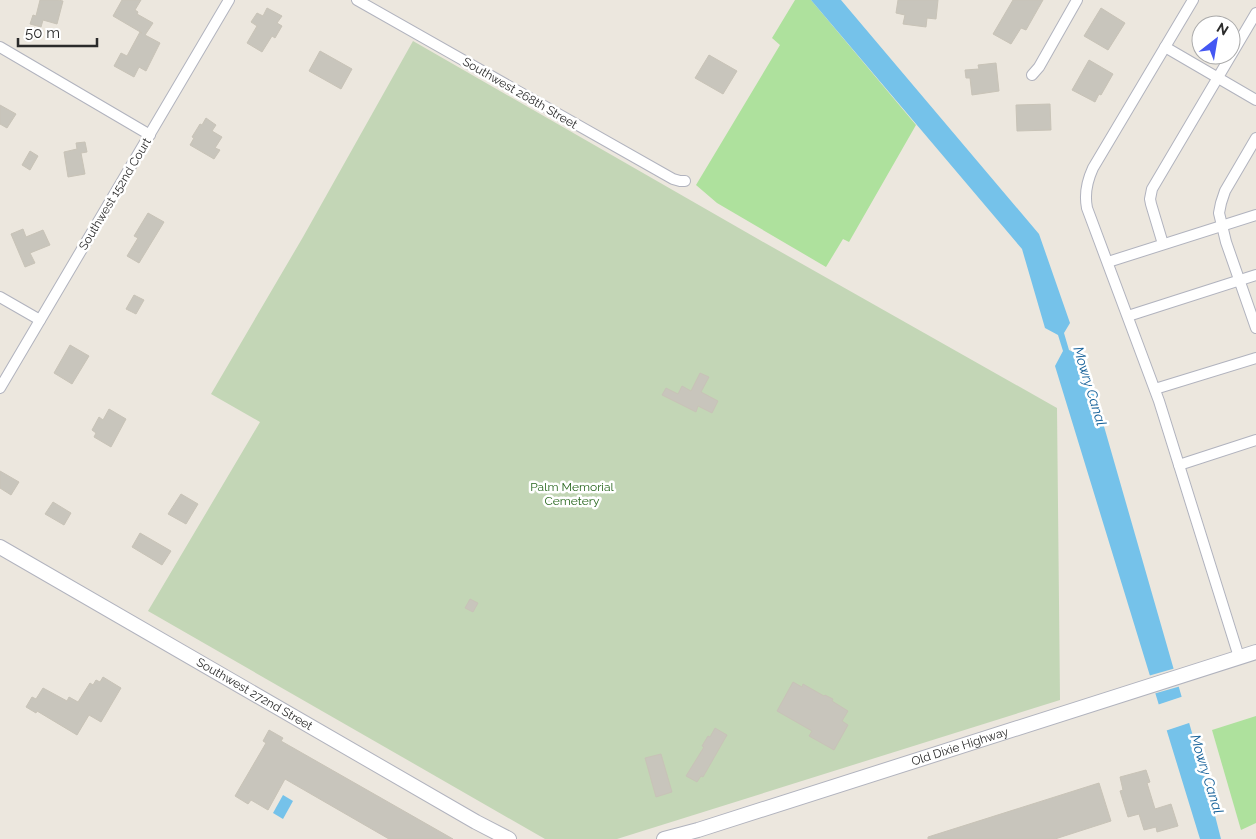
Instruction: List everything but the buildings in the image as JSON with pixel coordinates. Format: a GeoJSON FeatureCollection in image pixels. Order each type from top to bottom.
{"type":"FeatureCollection","features":[{"type":"Feature","properties":{"kind":"street","name":"Southwest 152nd Court"},"geometry":{"type":"LineString","coordinates":[[0,388],[229,0]]}},
{"type":"Feature","properties":{"kind":"street","name":"Southwest 268th Street"},"geometry":{"type":"LineString","coordinates":[[357,0],[672,179],[685,181]]}},
{"type":"Feature","properties":{"kind":"street"},"geometry":{"type":"LineString","coordinates":[[1032,75],[1039,67],[1077,0]]}},
{"type":"Feature","properties":{"kind":"street"},"geometry":{"type":"LineString","coordinates":[[1193,0],[1093,168],[1087,184],[1086,195],[1088,208],[1155,389],[1239,658]]}},
{"type":"Feature","properties":{"kind":"street"},"geometry":{"type":"LineString","coordinates":[[1163,244],[1150,204],[1150,194],[1256,14]]}},
{"type":"Feature","properties":{"kind":"street"},"geometry":{"type":"LineString","coordinates":[[0,47],[150,135]]}},
{"type":"Feature","properties":{"kind":"street"},"geometry":{"type":"LineString","coordinates":[[1165,47],[1256,100]]}},
{"type":"Feature","properties":{"kind":"street"},"geometry":{"type":"LineString","coordinates":[[1256,138],[1222,197],[1219,209],[1226,242],[1256,328]]}},
{"type":"Feature","properties":{"kind":"street"},"geometry":{"type":"LineString","coordinates":[[1108,262],[1256,215]]}},
{"type":"Feature","properties":{"kind":"street"},"geometry":{"type":"LineString","coordinates":[[1128,316],[1256,276]]}},
{"type":"Feature","properties":{"kind":"street"},"geometry":{"type":"LineString","coordinates":[[0,297],[40,320]]}},
{"type":"Feature","properties":{"kind":"street"},"geometry":{"type":"LineString","coordinates":[[1155,389],[1256,358]]}},
{"type":"Feature","properties":{"kind":"street"},"geometry":{"type":"LineString","coordinates":[[1179,465],[1256,440]]}},
{"type":"Feature","properties":{"kind":"street","name":"Southwest 272nd Street"},"geometry":{"type":"LineString","coordinates":[[0,547],[503,837]]}},
{"type":"Feature","properties":{"kind":"street","name":"Old Dixie Highway"},"geometry":{"type":"LineString","coordinates":[[664,839],[717,824],[1256,652]]}},
{"type":"Feature","properties":{"kind":"green space"},"geometry":{"type":"Polygon","coordinates":[[[795,0],[811,0],[916,125],[849,242],[843,239],[826,267],[717,203],[696,185],[780,45],[772,38],[795,0]]]}},
{"type":"Feature","properties":{"kind":"green space","name":"Palm Memorial Cemetery"},"geometry":{"type":"Polygon","coordinates":[[[413,41],[1057,408],[1060,700],[617,839],[545,839],[148,611],[260,422],[211,394],[303,237],[413,41]]]}},
{"type":"Feature","properties":{"kind":"green space"},"geometry":{"type":"Polygon","coordinates":[[[1256,716],[1256,823],[1241,830],[1212,730],[1256,716]]]}},
{"type":"Feature","properties":{"kind":"water","name":"Mowry Canal"},"geometry":{"type":"Polygon","coordinates":[[[811,0],[841,0],[1039,234],[1070,323],[1064,333],[1069,350],[1078,354],[1095,395],[1221,839],[1200,839],[1055,366],[1063,351],[1058,335],[1045,328],[1022,249],[811,0]]]}},
{"type":"Feature","properties":{"kind":"water"},"geometry":{"type":"Polygon","coordinates":[[[283,795],[293,801],[283,819],[273,813],[283,795]]]}},
{"type":"Feature","properties":{"kind":"pier"},"geometry":{"type":"Polygon","coordinates":[[[1176,668],[1181,686],[1153,694],[1148,676],[1176,668]]]}},
{"type":"Feature","properties":{"kind":"pier"},"geometry":{"type":"Polygon","coordinates":[[[1184,696],[1192,722],[1165,731],[1157,705],[1184,696]]]}}]}
